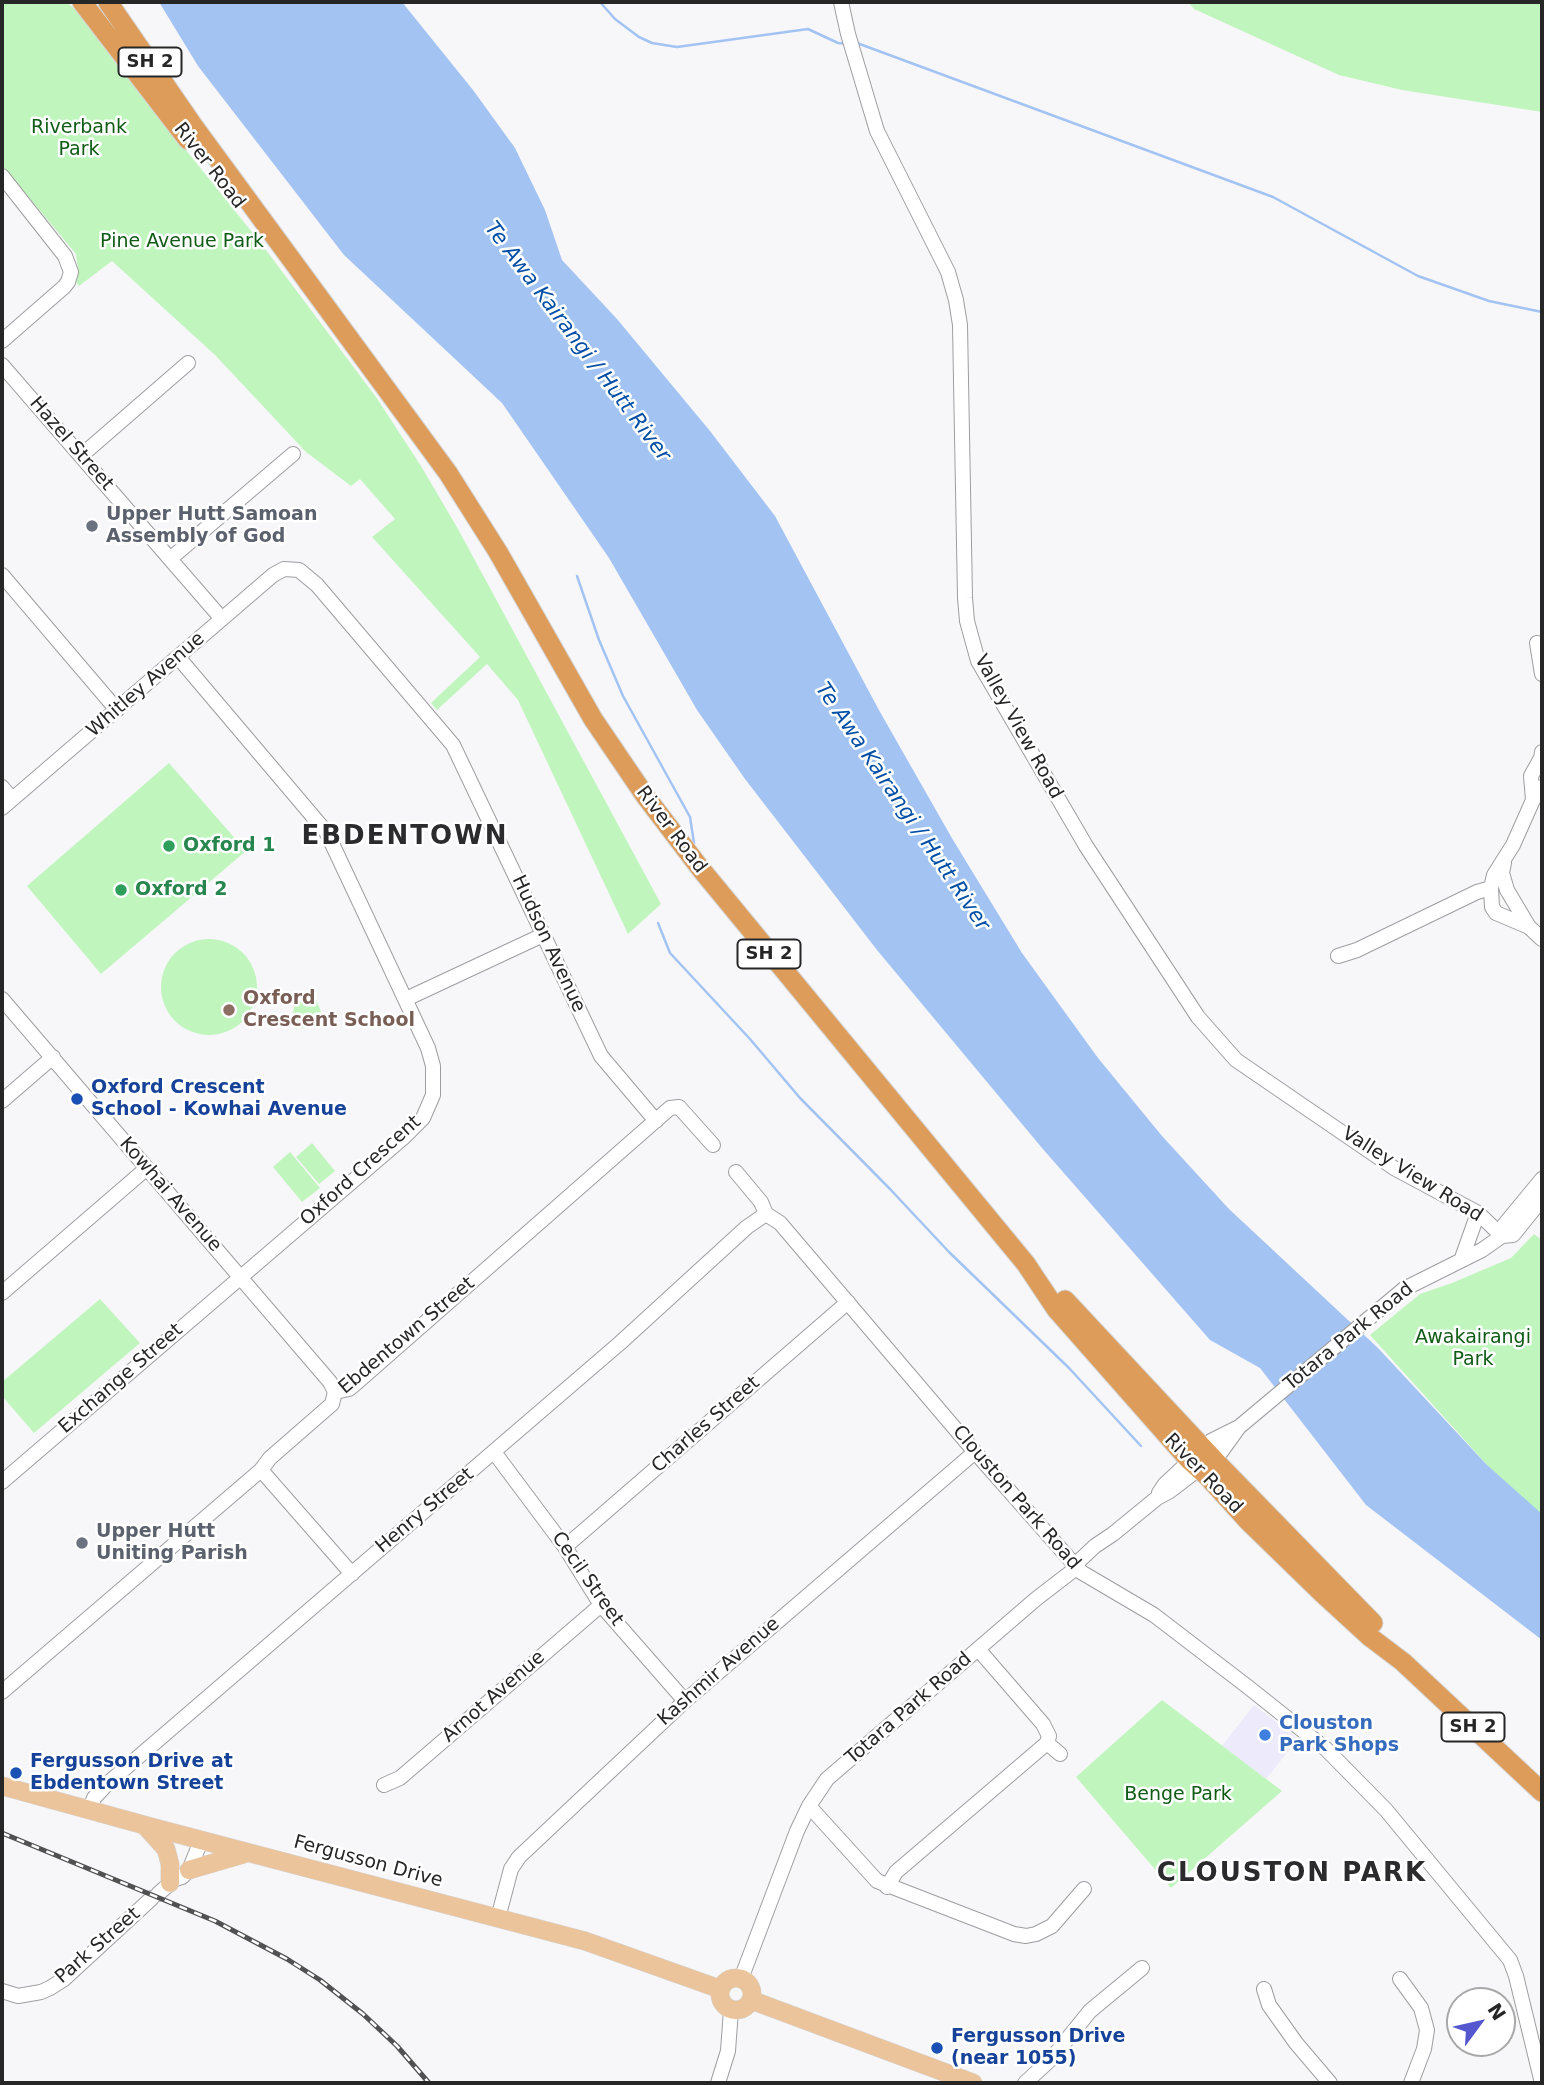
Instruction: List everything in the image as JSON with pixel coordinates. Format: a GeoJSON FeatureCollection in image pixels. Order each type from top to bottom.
{"type":"FeatureCollection","features":[{"type":"Feature","properties":{"kind":"highway","name":"River Road"},"geometry":{"type":"LineString","coordinates":[[82,2],[427,443],[463,496],[573,687],[652,806],[778,965],[1026,1264],[1056,1309],[1201,1459],[1378,1629],[1403,1662],[1542,1792]]}},
{"type":"Feature","properties":{"kind":"highway"},"geometry":{"type":"LineString","coordinates":[[96,2],[192,124]]}},
{"type":"Feature","properties":{"kind":"highway","name":"River Road"},"geometry":{"type":"LineString","coordinates":[[107,2],[365,362]]}},
{"type":"Feature","properties":{"kind":"main road","name":"Fergusson Drive"},"geometry":{"type":"LineString","coordinates":[[2,1786],[594,1944],[720,1989]]}},
{"type":"Feature","properties":{"kind":"main road"},"geometry":{"type":"LineString","coordinates":[[145,1826],[166,1849],[170,1864],[169,1885],[248,1853]]}},
{"type":"Feature","properties":{"kind":"main road"},"geometry":{"type":"LineString","coordinates":[[729,1979],[741,1979],[750,1985],[751,2000],[744,2009],[731,2010],[720,2000],[720,1989],[729,1979]]}},
{"type":"Feature","properties":{"kind":"main road"},"geometry":{"type":"LineString","coordinates":[[751,2000],[974,2083]]}},
{"type":"Feature","properties":{"kind":"street","name":"Valley View Road"},"geometry":{"type":"LineString","coordinates":[[841,2],[877,131],[948,272],[956,300],[960,325],[965,597],[967,621],[978,661],[1086,846],[1198,1017],[1236,1060],[1394,1168],[1478,1213],[1502,1236]]}},
{"type":"Feature","properties":{"kind":"street"},"geometry":{"type":"LineString","coordinates":[[2,176],[65,256],[70,268],[70,276],[64,287],[2,341]]}},
{"type":"Feature","properties":{"kind":"street"},"geometry":{"type":"LineString","coordinates":[[82,455],[188,363]]}},
{"type":"Feature","properties":{"kind":"street","name":"Hazel Street"},"geometry":{"type":"LineString","coordinates":[[2,365],[222,619]]}},
{"type":"Feature","properties":{"kind":"street"},"geometry":{"type":"LineString","coordinates":[[170,559],[293,454]]}},
{"type":"Feature","properties":{"kind":"street","name":"Whitley Avenue"},"geometry":{"type":"LineString","coordinates":[[7,804],[273,575],[293,568]]}},
{"type":"Feature","properties":{"kind":"street","name":"Hudson Avenue"},"geometry":{"type":"LineString","coordinates":[[293,568],[303,572],[317,585],[453,745],[601,1056],[656,1121]]}},
{"type":"Feature","properties":{"kind":"street"},"geometry":{"type":"LineString","coordinates":[[2,575],[117,710]]}},
{"type":"Feature","properties":{"kind":"street"},"geometry":{"type":"LineString","coordinates":[[1537,643],[1542,674]]}},
{"type":"Feature","properties":{"kind":"street","name":"Oxford Crescent"},"geometry":{"type":"LineString","coordinates":[[178,657],[323,825],[406,999],[433,1066],[433,1095],[423,1118],[240,1276]]}},
{"type":"Feature","properties":{"kind":"street"},"geometry":{"type":"LineString","coordinates":[[1533,800],[1531,776],[1542,759],[1542,752]]}},
{"type":"Feature","properties":{"kind":"street"},"geometry":{"type":"LineString","coordinates":[[2,787],[7,804]]}},
{"type":"Feature","properties":{"kind":"street"},"geometry":{"type":"LineString","coordinates":[[1530,927],[1496,913],[1492,907],[1491,888],[1494,875],[1542,787]]}},
{"type":"Feature","properties":{"kind":"street"},"geometry":{"type":"LineString","coordinates":[[1504,861],[1503,881],[1530,927],[1542,939]]}},
{"type":"Feature","properties":{"kind":"street"},"geometry":{"type":"LineString","coordinates":[[1338,956],[1357,950],[1477,892],[1491,888]]}},
{"type":"Feature","properties":{"kind":"street"},"geometry":{"type":"LineString","coordinates":[[406,999],[543,934]]}},
{"type":"Feature","properties":{"kind":"street","name":"Kowhai Avenue"},"geometry":{"type":"LineString","coordinates":[[2,999],[330,1382],[335,1392]]}},
{"type":"Feature","properties":{"kind":"street"},"geometry":{"type":"LineString","coordinates":[[2,1101],[53,1057]]}},
{"type":"Feature","properties":{"kind":"street"},"geometry":{"type":"LineString","coordinates":[[656,1121],[670,1108],[679,1107],[713,1145]]}},
{"type":"Feature","properties":{"kind":"street","name":"Ebdentown Street"},"geometry":{"type":"LineString","coordinates":[[2,1692],[261,1469],[332,1404],[335,1392],[354,1385],[656,1121]]}},
{"type":"Feature","properties":{"kind":"street"},"geometry":{"type":"LineString","coordinates":[[2,1293],[148,1168]]}},
{"type":"Feature","properties":{"kind":"street","name":"Clouston Park Road"},"geometry":{"type":"LineString","coordinates":[[736,1172],[761,1202],[766,1214],[780,1223],[1081,1572],[1154,1615],[1304,1731],[1337,1759],[1386,1810],[1510,1960],[1542,2083]]}},
{"type":"Feature","properties":{"kind":"street","name":"Totara Park Road"},"geometry":{"type":"LineString","coordinates":[[1502,1236],[1504,1225],[1542,1179]]}},
{"type":"Feature","properties":{"kind":"street","name":"Totara Park Road"},"geometry":{"type":"LineString","coordinates":[[741,1979],[797,1831],[827,1779],[1071,1572],[1079,1560],[1157,1498],[1165,1484],[1201,1459],[1221,1452],[1239,1427],[1404,1289],[1482,1250],[1502,1236],[1513,1235],[1542,1199]]}},
{"type":"Feature","properties":{"kind":"street"},"geometry":{"type":"LineString","coordinates":[[1462,1258],[1478,1213]]}},
{"type":"Feature","properties":{"kind":"street","name":"Henry Street"},"geometry":{"type":"LineString","coordinates":[[89,1811],[94,1798],[108,1783],[641,1325],[747,1227],[766,1214]]}},
{"type":"Feature","properties":{"kind":"street","name":"Exchange Street"},"geometry":{"type":"LineString","coordinates":[[2,1482],[240,1276]]}},
{"type":"Feature","properties":{"kind":"street","name":"Charles Street"},"geometry":{"type":"LineString","coordinates":[[565,1547],[848,1302]]}},
{"type":"Feature","properties":{"kind":"street","name":"Cecil Street"},"geometry":{"type":"LineString","coordinates":[[494,1452],[565,1547],[601,1605],[685,1701]]}},
{"type":"Feature","properties":{"kind":"street","name":"Kashmir Avenue"},"geometry":{"type":"LineString","coordinates":[[498,1918],[511,1869],[519,1857],[685,1701],[975,1452]]}},
{"type":"Feature","properties":{"kind":"street"},"geometry":{"type":"LineString","coordinates":[[261,1469],[352,1574]]}},
{"type":"Feature","properties":{"kind":"street","name":"Arnot Avenue"},"geometry":{"type":"LineString","coordinates":[[384,1785],[400,1778],[601,1605]]}},
{"type":"Feature","properties":{"kind":"street"},"geometry":{"type":"LineString","coordinates":[[887,1887],[896,1872],[1047,1743],[1049,1736],[1043,1724],[978,1649]]}},
{"type":"Feature","properties":{"kind":"street"},"geometry":{"type":"LineString","coordinates":[[1047,1743],[1060,1754]]}},
{"type":"Feature","properties":{"kind":"street"},"geometry":{"type":"LineString","coordinates":[[809,1806],[870,1875],[887,1887],[1002,1931],[1027,1936],[1052,1926],[1084,1889]]}},
{"type":"Feature","properties":{"kind":"street","name":"Park Street"},"geometry":{"type":"LineString","coordinates":[[2,1991],[18,1996],[41,1992],[64,1979],[169,1885],[197,1840]]}},
{"type":"Feature","properties":{"kind":"street"},"geometry":{"type":"LineString","coordinates":[[1025,2083],[1052,2058],[1090,2011],[1142,1968]]}},
{"type":"Feature","properties":{"kind":"street"},"geometry":{"type":"LineString","coordinates":[[1400,1979],[1414,1996],[1426,2019],[1426,2039],[1411,2083]]}},
{"type":"Feature","properties":{"kind":"street"},"geometry":{"type":"LineString","coordinates":[[1264,1989],[1269,2005],[1296,2043],[1330,2083]]}},
{"type":"Feature","properties":{"kind":"street"},"geometry":{"type":"LineString","coordinates":[[718,2083],[728,2051],[731,2010]]}},
{"type":"Feature","properties":{"kind":"shaded area"},"geometry":{"type":"Polygon","coordinates":[[[1254,1705],[1298,1739],[1266,1779],[1222,1746],[1254,1705]]]}},
{"type":"Feature","properties":{"kind":"green space","name":"Pine Avenue Park"},"geometry":{"type":"Polygon","coordinates":[[[2,2],[66,2],[75,9],[260,242],[376,397],[458,529],[661,904],[628,934],[518,700],[487,664],[437,710],[431,703],[480,657],[372,537],[395,519],[360,479],[351,486],[306,452],[215,355],[112,261],[79,286],[75,281],[78,271],[76,254],[2,165],[2,2]]]}},
{"type":"Feature","properties":{"kind":"green space"},"geometry":{"type":"Polygon","coordinates":[[[1188,2],[1542,2],[1542,112],[1402,90],[1339,75],[1194,9],[1188,2]]]}},
{"type":"Feature","properties":{"kind":"green space"},"geometry":{"type":"Polygon","coordinates":[[[169,763],[246,851],[101,974],[27,886],[169,763]]]}},
{"type":"Feature","properties":{"kind":"green space"},"geometry":{"type":"Polygon","coordinates":[[[209,939],[227,943],[243,953],[253,969],[257,987],[253,1005],[243,1021],[227,1031],[209,1035],[191,1031],[175,1021],[165,1005],[161,987],[165,969],[175,953],[191,943],[209,939]]]}},
{"type":"Feature","properties":{"kind":"green space"},"geometry":{"type":"Polygon","coordinates":[[[316,999],[320,1015],[310,1021],[307,1027],[296,1029],[292,1026],[294,1004],[302,1000],[316,999]]]}},
{"type":"Feature","properties":{"kind":"green space"},"geometry":{"type":"Polygon","coordinates":[[[312,1143],[335,1171],[319,1184],[296,1157],[312,1143]]]}},
{"type":"Feature","properties":{"kind":"green space"},"geometry":{"type":"Polygon","coordinates":[[[290,1152],[320,1188],[302,1202],[273,1167],[290,1152]]]}},
{"type":"Feature","properties":{"kind":"green space","name":"Awakairangi Park"},"geometry":{"type":"Polygon","coordinates":[[[1534,1234],[1542,1240],[1542,1526],[1370,1335],[1420,1294],[1511,1258],[1534,1234]]]}},
{"type":"Feature","properties":{"kind":"green space"},"geometry":{"type":"Polygon","coordinates":[[[100,1299],[140,1343],[34,1433],[2,1396],[2,1382],[100,1299]]]}},
{"type":"Feature","properties":{"kind":"green space","name":"Benge Park"},"geometry":{"type":"Polygon","coordinates":[[[1162,1700],[1282,1791],[1171,1888],[1076,1777],[1162,1700]]]}},
{"type":"Feature","properties":{"kind":"water","name":"Te Awa Kairangi / Hutt River"},"geometry":{"type":"Polygon","coordinates":[[[159,2],[402,2],[473,90],[515,148],[545,210],[562,260],[617,319],[710,431],[775,516],[880,712],[953,840],[1022,953],[1098,1058],[1162,1136],[1229,1209],[1378,1348],[1486,1464],[1542,1514],[1542,1640],[1366,1505],[1260,1368],[1210,1340],[1042,1148],[877,950],[745,779],[697,710],[609,558],[502,403],[344,255],[198,66],[159,2]]]}},
{"type":"Feature","properties":{"kind":"waterway"},"geometry":{"type":"LineString","coordinates":[[600,2],[615,19],[652,43],[677,47],[808,29],[838,43],[847,44]]}},
{"type":"Feature","properties":{"kind":"waterway"},"geometry":{"type":"LineString","coordinates":[[857,43],[1273,197],[1418,276],[1489,301],[1542,312]]}},
{"type":"Feature","properties":{"kind":"waterway"},"geometry":{"type":"LineString","coordinates":[[577,576],[599,640],[623,696],[690,817],[694,843]]}},
{"type":"Feature","properties":{"kind":"waterway"},"geometry":{"type":"LineString","coordinates":[[658,923],[670,953],[750,1039],[800,1098],[949,1252],[1069,1368],[1141,1446]]}},
{"type":"Feature","properties":{"kind":"railway"},"geometry":{"type":"LineString","coordinates":[[2,1833],[215,1921],[287,1959],[320,1980],[363,2014],[397,2046],[429,2083]]}},
{"type":"Feature","properties":{"kind":"place","name":"Upper Hutt Samoan Assembly of God"},"geometry":{"type":"Point","coordinates":[92,526]}},
{"type":"Feature","properties":{"kind":"place","name":"Oxford 1"},"geometry":{"type":"Point","coordinates":[169,846]}},
{"type":"Feature","properties":{"kind":"place","name":"Oxford 2"},"geometry":{"type":"Point","coordinates":[121,890]}},
{"type":"Feature","properties":{"kind":"place","name":"Oxford Crescent School"},"geometry":{"type":"Point","coordinates":[229,1010]}},
{"type":"Feature","properties":{"kind":"place","name":"Oxford Crescent School - Kowhai Avenue"},"geometry":{"type":"Point","coordinates":[77,1099]}},
{"type":"Feature","properties":{"kind":"place","name":"Upper Hutt Uniting Parish"},"geometry":{"type":"Point","coordinates":[82,1543]}},
{"type":"Feature","properties":{"kind":"place","name":"Clouston Park Shops"},"geometry":{"type":"Point","coordinates":[1265,1735]}},
{"type":"Feature","properties":{"kind":"place","name":"Fergusson Drive at Ebdentown Street"},"geometry":{"type":"Point","coordinates":[16,1773]}},
{"type":"Feature","properties":{"kind":"place","name":"Fergusson Drive (near 1055)"},"geometry":{"type":"Point","coordinates":[937,2048]}},
{"type":"Feature","properties":{"kind":"district","name":"EBDENTOWN"},"geometry":{"type":"Point","coordinates":[405,837]}},
{"type":"Feature","properties":{"kind":"district","name":"CLOUSTON PARK"},"geometry":{"type":"Point","coordinates":[1292,1874]}},
{"type":"Feature","properties":{"kind":"park label","name":"Riverbank Park"},"geometry":{"type":"Point","coordinates":[79,139]}}]}
